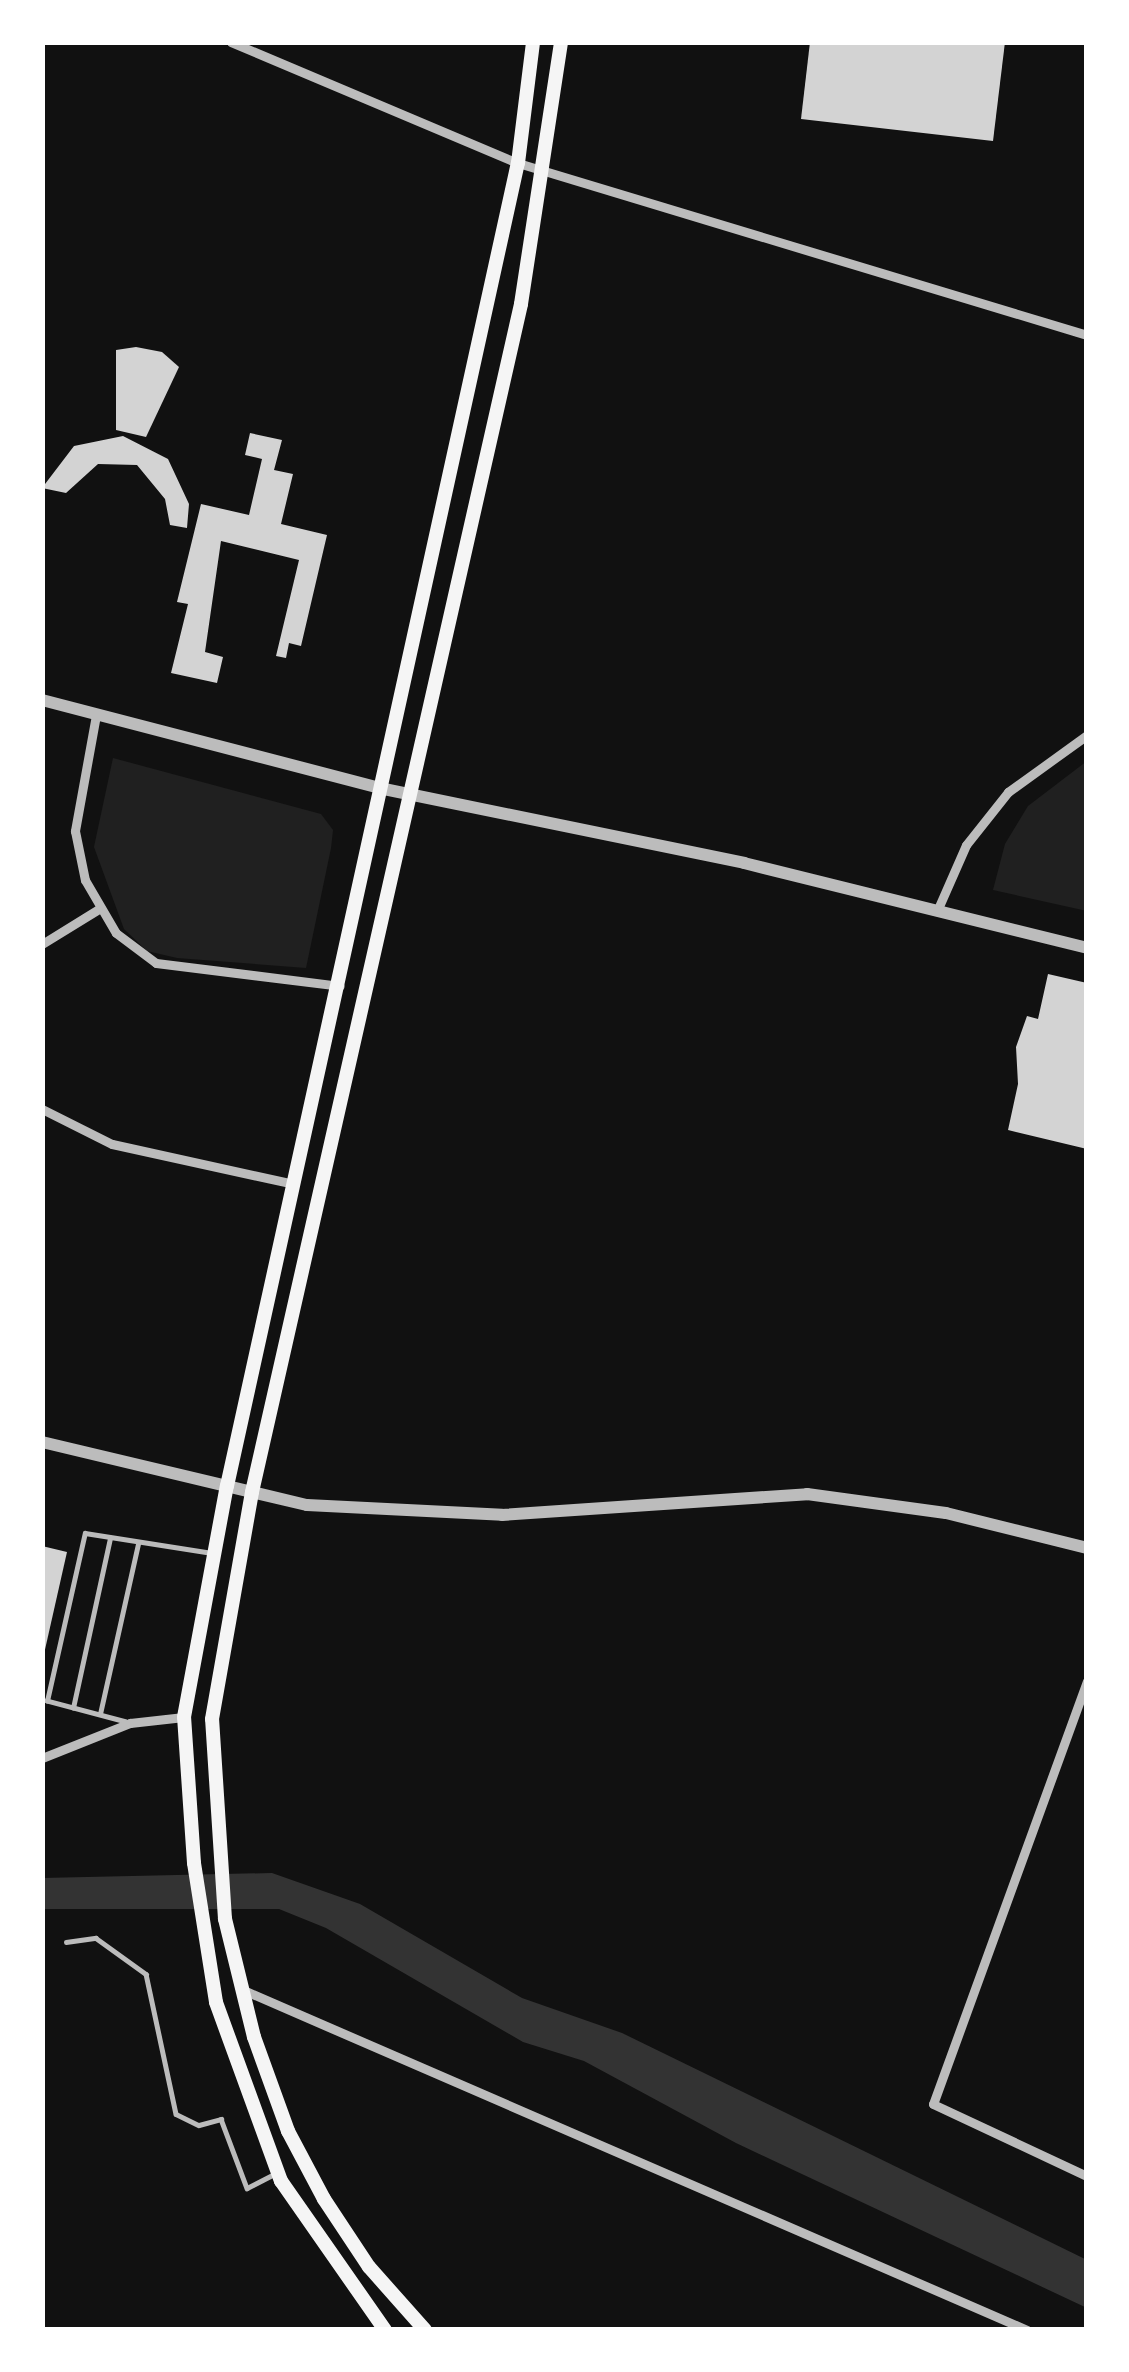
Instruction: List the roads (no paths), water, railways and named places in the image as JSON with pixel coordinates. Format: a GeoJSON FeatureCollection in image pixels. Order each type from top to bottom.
{"type":"FeatureCollection","features":[{"type":"Feature","properties":{"kind":"main road"},"geometry":{"type":"LineString","coordinates":[[385,2330],[309,2229],[278,2172],[216,2002],[194,1863],[184,1718],[227,1486],[518,164],[533,42]]}},
{"type":"Feature","properties":{"kind":"main road"},"geometry":{"type":"LineString","coordinates":[[425,2330],[369,2267],[306,2165],[241,1989],[225,1919],[212,1719],[252,1492],[414,795],[546,172],[561,42]]}},
{"type":"Feature","properties":{"kind":"street"},"geometry":{"type":"LineString","coordinates":[[230,42],[518,164],[1087,335]]}},
{"type":"Feature","properties":{"kind":"street"},"geometry":{"type":"LineString","coordinates":[[42,700],[384,789],[1087,948]]}},
{"type":"Feature","properties":{"kind":"street"},"geometry":{"type":"LineString","coordinates":[[96,715],[75,830],[97,910],[134,952],[156,963],[340,986]]}},
{"type":"Feature","properties":{"kind":"street"},"geometry":{"type":"LineString","coordinates":[[937,911],[966,845],[1008,792],[1087,736]]}},
{"type":"Feature","properties":{"kind":"street"},"geometry":{"type":"LineString","coordinates":[[42,944],[97,910]]}},
{"type":"Feature","properties":{"kind":"street"},"geometry":{"type":"LineString","coordinates":[[42,1108],[112,1144],[294,1184]]}},
{"type":"Feature","properties":{"kind":"street"},"geometry":{"type":"LineString","coordinates":[[42,1442],[252,1492],[409,1515],[807,1494],[946,1513],[1087,1548]]}},
{"type":"Feature","properties":{"kind":"street"},"geometry":{"type":"LineString","coordinates":[[1087,1682],[933,2104],[1087,2176]]}},
{"type":"Feature","properties":{"kind":"street"},"geometry":{"type":"LineString","coordinates":[[42,1758],[130,1723],[184,1718]]}},
{"type":"Feature","properties":{"kind":"street"},"geometry":{"type":"LineString","coordinates":[[241,1989],[1027,2330]]}},
{"type":"Feature","properties":{"kind":"lane"},"geometry":{"type":"LineString","coordinates":[[130,1723],[47,1701],[85,1533],[214,1553]]}},
{"type":"Feature","properties":{"kind":"lane"},"geometry":{"type":"LineString","coordinates":[[73,1708],[110,1538]]}},
{"type":"Feature","properties":{"kind":"lane"},"geometry":{"type":"LineString","coordinates":[[100,1715],[138,1544]]}},
{"type":"Feature","properties":{"kind":"lane"},"geometry":{"type":"LineString","coordinates":[[66,1942],[96,1938],[146,1974],[176,2114],[199,2125],[221,2119],[248,2188],[278,2172]]}}]}
